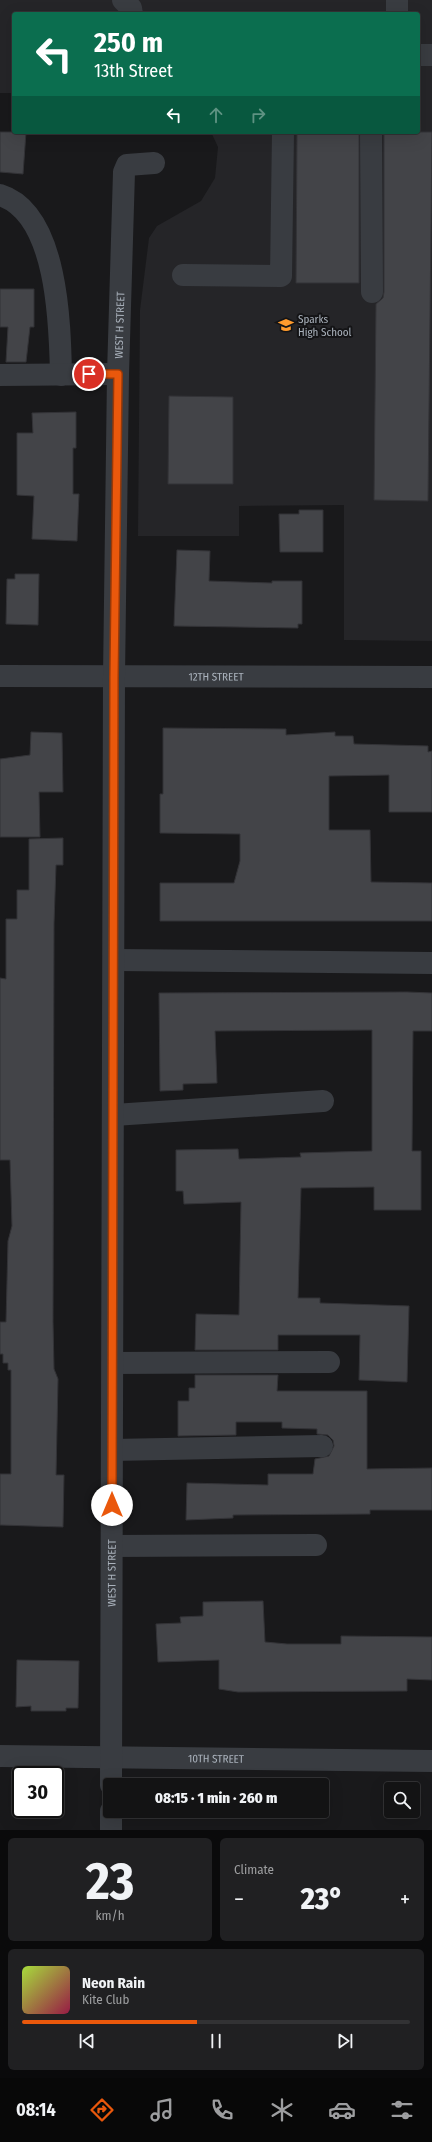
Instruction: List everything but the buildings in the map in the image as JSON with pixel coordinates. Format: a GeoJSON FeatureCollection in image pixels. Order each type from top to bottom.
{"type":"FeatureCollection","features":[{"type":"Feature","properties":{"kind":"street"},"geometry":{"type":"LineString","coordinates":[[124,0],[131,8],[132,12]]}},
{"type":"Feature","properties":{"kind":"street"},"geometry":{"type":"LineString","coordinates":[[397,0],[397,12]]}},
{"type":"Feature","properties":{"kind":"street"},"geometry":{"type":"LineString","coordinates":[[420,55],[432,55]]}},
{"type":"Feature","properties":{"kind":"street"},"geometry":{"type":"LineString","coordinates":[[183,275],[281,276],[283,134]]}},
{"type":"Feature","properties":{"kind":"street"},"geometry":{"type":"LineString","coordinates":[[371,134],[372,292]]}},
{"type":"Feature","properties":{"kind":"street","name":"WEST H STREET"},"geometry":{"type":"LineString","coordinates":[[111,1778],[114,677],[118,374],[124,172],[127,165],[154,163]]}},
{"type":"Feature","properties":{"kind":"street"},"geometry":{"type":"LineString","coordinates":[[0,195],[23,208],[35,226],[47,255],[57,296],[61,375]]}},
{"type":"Feature","properties":{"kind":"street"},"geometry":{"type":"LineString","coordinates":[[0,375],[118,374]]}},
{"type":"Feature","properties":{"kind":"street","name":"12TH STREET"},"geometry":{"type":"LineString","coordinates":[[0,676],[432,676]]}},
{"type":"Feature","properties":{"kind":"street"},"geometry":{"type":"LineString","coordinates":[[114,960],[432,963]]}},
{"type":"Feature","properties":{"kind":"street"},"geometry":{"type":"LineString","coordinates":[[114,1116],[323,1101]]}},
{"type":"Feature","properties":{"kind":"street"},"geometry":{"type":"LineString","coordinates":[[113,1364],[329,1362]]}},
{"type":"Feature","properties":{"kind":"street"},"geometry":{"type":"LineString","coordinates":[[112,1450],[322,1446]]}},
{"type":"Feature","properties":{"kind":"street"},"geometry":{"type":"LineString","coordinates":[[112,1546],[316,1545]]}},
{"type":"Feature","properties":{"kind":"street","name":"10TH STREET"},"geometry":{"type":"LineString","coordinates":[[0,1756],[432,1761]]}},
{"type":"Feature","properties":{"kind":"street"},"geometry":{"type":"LineString","coordinates":[[111,1818],[111,1830]]}},
{"type":"Feature","properties":{"kind":"shaded area","name":"Sparks High School"},"geometry":{"type":"Polygon","coordinates":[[[0,0],[432,0],[432,641],[344,640],[344,505],[239,506],[239,536],[138,536],[140,310],[149,238],[157,226],[201,201],[215,178],[218,147],[212,134],[420,134],[420,12],[12,12],[12,93],[0,93],[0,0]]]}},
{"type":"Feature","properties":{"kind":"place","name":"Sparks High School"},"geometry":{"type":"Point","coordinates":[286,325]}},
{"type":"Feature","properties":{"kind":"route"},"geometry":{"type":"LineString","coordinates":[[89,374],[118,374],[114,677],[115,879],[112,1505]]}}]}
